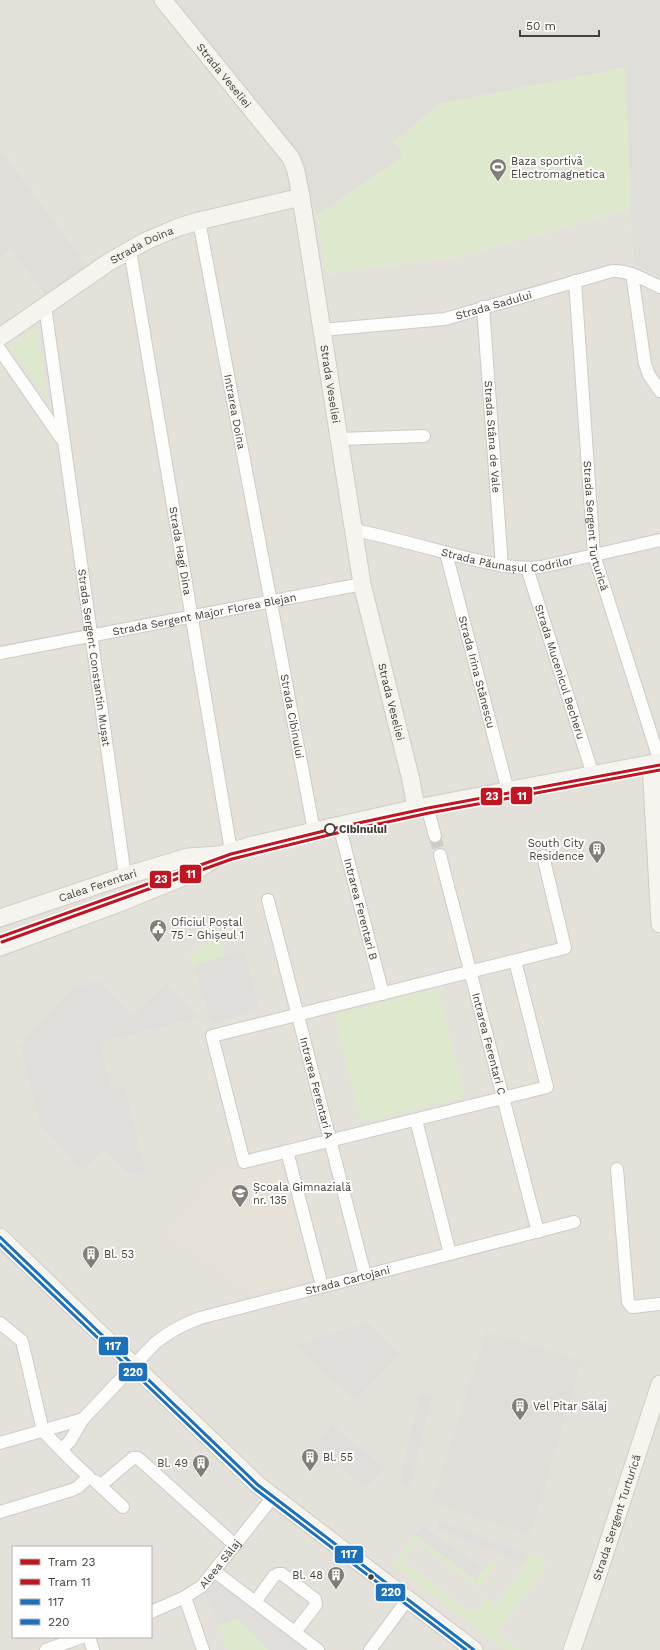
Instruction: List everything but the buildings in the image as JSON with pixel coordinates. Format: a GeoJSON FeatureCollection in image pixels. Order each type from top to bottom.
{"type":"FeatureCollection","features":[{"type":"Feature","properties":{"kind":"street","name":"Strada Veseliei"},"geometry":{"type":"LineString","coordinates":[[163,0],[291,158],[296,171],[362,584],[409,772],[422,807]]}},
{"type":"Feature","properties":{"kind":"street","name":"Strada Doina"},"geometry":{"type":"LineString","coordinates":[[0,337],[130,250],[163,233],[199,221],[301,197]]}},
{"type":"Feature","properties":{"kind":"street","name":"Intrarea Doina"},"geometry":{"type":"LineString","coordinates":[[199,221],[270,602]]}},
{"type":"Feature","properties":{"kind":"street","name":"Strada Hagi Dina"},"geometry":{"type":"LineString","coordinates":[[130,250],[191,617],[225,853]]}},
{"type":"Feature","properties":{"kind":"street","name":"Strada Sadului"},"geometry":{"type":"LineString","coordinates":[[322,330],[435,320],[612,271],[623,271],[660,287]]}},
{"type":"Feature","properties":{"kind":"street"},"geometry":{"type":"LineString","coordinates":[[632,274],[645,364],[649,375],[660,390]]}},
{"type":"Feature","properties":{"kind":"street","name":"Strada Sergent Turturică"},"geometry":{"type":"LineString","coordinates":[[574,281],[594,555],[657,763],[660,924]]}},
{"type":"Feature","properties":{"kind":"street","name":"Strada Sergent Constantin Mușat"},"geometry":{"type":"LineString","coordinates":[[45,306],[125,876]]}},
{"type":"Feature","properties":{"kind":"street","name":"Strada Stâna de Vale"},"geometry":{"type":"LineString","coordinates":[[483,307],[502,566]]}},
{"type":"Feature","properties":{"kind":"street","name":"Strada Sergent Constantin Mușat"},"geometry":{"type":"LineString","coordinates":[[0,350],[63,440]]}},
{"type":"Feature","properties":{"kind":"street"},"geometry":{"type":"LineString","coordinates":[[340,440],[424,436]]}},
{"type":"Feature","properties":{"kind":"street","name":"Strada Păunașul Codrilor"},"geometry":{"type":"LineString","coordinates":[[354,530],[502,566],[527,568],[541,567],[660,540]]}},
{"type":"Feature","properties":{"kind":"street","name":"Strada Irina Stănescu"},"geometry":{"type":"LineString","coordinates":[[446,553],[508,791]]}},
{"type":"Feature","properties":{"kind":"street","name":"Strada Mucenicul Becheru"},"geometry":{"type":"LineString","coordinates":[[527,568],[592,775]]}},
{"type":"Feature","properties":{"kind":"street","name":"Strada Sergent Major Florea Blejan"},"geometry":{"type":"LineString","coordinates":[[0,653],[362,584]]}},
{"type":"Feature","properties":{"kind":"street","name":"Strada Cibinului"},"geometry":{"type":"LineString","coordinates":[[270,602],[314,831]]}},
{"type":"Feature","properties":{"kind":"street","name":"Calea Ferentari"},"geometry":{"type":"LineString","coordinates":[[0,918],[125,876],[188,857],[225,853],[339,825],[422,807],[657,763]]}},
{"type":"Feature","properties":{"kind":"street"},"geometry":{"type":"LineString","coordinates":[[422,807],[436,836]]}},
{"type":"Feature","properties":{"kind":"street","name":"Intrarea Ferentari B"},"geometry":{"type":"LineString","coordinates":[[339,825],[383,994]]}},
{"type":"Feature","properties":{"kind":"street","name":"Calea Ferentari"},"geometry":{"type":"LineString","coordinates":[[0,947],[114,905],[193,873],[225,853]]}},
{"type":"Feature","properties":{"kind":"street","name":"Intrarea Ferentari C"},"geometry":{"type":"LineString","coordinates":[[440,855],[538,1232]]}},
{"type":"Feature","properties":{"kind":"street"},"geometry":{"type":"LineString","coordinates":[[515,960],[547,1087],[244,1162],[212,1036],[383,994],[515,960],[565,948],[543,856]]}},
{"type":"Feature","properties":{"kind":"street","name":"Intrarea Ferentari A"},"geometry":{"type":"LineString","coordinates":[[268,900],[365,1276]]}},
{"type":"Feature","properties":{"kind":"street"},"geometry":{"type":"LineString","coordinates":[[416,1120],[450,1254]]}},
{"type":"Feature","properties":{"kind":"street"},"geometry":{"type":"LineString","coordinates":[[287,1151],[322,1286]]}},
{"type":"Feature","properties":{"kind":"street"},"geometry":{"type":"LineString","coordinates":[[617,1170],[628,1302],[632,1307],[660,1304]]}},
{"type":"Feature","properties":{"kind":"street","name":"Strada Cartojani"},"geometry":{"type":"LineString","coordinates":[[83,1418],[155,1343],[168,1333],[184,1324],[216,1313],[574,1222]]}},
{"type":"Feature","properties":{"kind":"street"},"geometry":{"type":"LineString","coordinates":[[0,1237],[241,1470],[273,1497],[474,1650]]}},
{"type":"Feature","properties":{"kind":"street"},"geometry":{"type":"LineString","coordinates":[[2,1328],[22,1341],[43,1431],[71,1460],[89,1477],[101,1484],[123,1507]]}},
{"type":"Feature","properties":{"kind":"street","name":"Strada Sergent Turturică"},"geometry":{"type":"LineString","coordinates":[[572,1650],[660,1384]]}},
{"type":"Feature","properties":{"kind":"street"},"geometry":{"type":"LineString","coordinates":[[0,1443],[83,1418]]}},
{"type":"Feature","properties":{"kind":"street"},"geometry":{"type":"LineString","coordinates":[[62,1449],[70,1441],[83,1418]]}},
{"type":"Feature","properties":{"kind":"street"},"geometry":{"type":"LineString","coordinates":[[101,1484],[132,1458],[138,1458],[235,1545]]}},
{"type":"Feature","properties":{"kind":"street"},"geometry":{"type":"LineString","coordinates":[[0,1512],[72,1490],[78,1487],[89,1477]]}},
{"type":"Feature","properties":{"kind":"street","name":"Aleea Sălaj"},"geometry":{"type":"LineString","coordinates":[[152,1612],[185,1598],[202,1586],[273,1497]]}},
{"type":"Feature","properties":{"kind":"street"},"geometry":{"type":"LineString","coordinates":[[214,1571],[318,1650]]}},
{"type":"Feature","properties":{"kind":"street"},"geometry":{"type":"LineString","coordinates":[[255,1602],[274,1576],[282,1574],[315,1599],[316,1605],[295,1632]]}},
{"type":"Feature","properties":{"kind":"street"},"geometry":{"type":"LineString","coordinates":[[185,1598],[203,1650]]}},
{"type":"Feature","properties":{"kind":"street"},"geometry":{"type":"LineString","coordinates":[[370,1650],[408,1599]]}},
{"type":"Feature","properties":{"kind":"street"},"geometry":{"type":"LineString","coordinates":[[46,1650],[79,1638]]}},
{"type":"Feature","properties":{"kind":"street"},"geometry":{"type":"LineString","coordinates":[[89,1638],[93,1650]]}},
{"type":"Feature","properties":{"kind":"shaded area"},"geometry":{"type":"Polygon","coordinates":[[[0,0],[170,0],[304,177],[317,216],[327,273],[457,257],[631,208],[633,264],[660,278],[660,1650],[0,1650],[0,258],[12,250],[87,265],[0,148],[0,0]]]}},
{"type":"Feature","properties":{"kind":"shaded area"},"geometry":{"type":"Polygon","coordinates":[[[170,0],[660,0],[660,278],[633,264],[625,68],[440,104],[394,142],[404,156],[317,216],[304,177],[170,0]]]}},
{"type":"Feature","properties":{"kind":"shaded area"},"geometry":{"type":"Polygon","coordinates":[[[0,148],[87,265],[48,298],[12,250],[0,258],[0,148]]]}},
{"type":"Feature","properties":{"kind":"shaded area"},"geometry":{"type":"Polygon","coordinates":[[[245,950],[260,1009],[212,1022],[193,966],[245,950]]]}},
{"type":"Feature","properties":{"kind":"shaded area"},"geometry":{"type":"Polygon","coordinates":[[[98,981],[132,1016],[166,983],[199,1017],[100,1042],[112,1089],[124,1087],[145,1171],[129,1175],[104,1149],[82,1170],[41,1126],[20,1045],[72,989],[98,981]]]}},
{"type":"Feature","properties":{"kind":"shaded area","name":"Școala Gimnazială nr. 135"},"geometry":{"type":"Polygon","coordinates":[[[276,1161],[305,1279],[254,1293],[170,1233],[220,1175],[276,1161]]]}},
{"type":"Feature","properties":{"kind":"shaded area"},"geometry":{"type":"Polygon","coordinates":[[[366,1322],[400,1354],[355,1401],[295,1345],[366,1322]]]}},
{"type":"Feature","properties":{"kind":"shaded area"},"geometry":{"type":"Polygon","coordinates":[[[487,1331],[582,1361],[530,1536],[431,1502],[487,1331]]]}},
{"type":"Feature","properties":{"kind":"shaded area"},"geometry":{"type":"Polygon","coordinates":[[[420,1393],[432,1396],[410,1489],[400,1481],[420,1393]]]}},
{"type":"Feature","properties":{"kind":"shaded area"},"geometry":{"type":"Polygon","coordinates":[[[332,1425],[384,1468],[369,1484],[361,1484],[319,1449],[319,1443],[332,1425]]]}},
{"type":"Feature","properties":{"kind":"shaded area"},"geometry":{"type":"Polygon","coordinates":[[[439,1520],[529,1555],[524,1564],[436,1528],[439,1520]]]}},
{"type":"Feature","properties":{"kind":"shaded area"},"geometry":{"type":"Polygon","coordinates":[[[422,1526],[484,1569],[476,1580],[415,1535],[422,1526]]]}},
{"type":"Feature","properties":{"kind":"shaded area"},"geometry":{"type":"Polygon","coordinates":[[[214,1571],[318,1650],[269,1650],[237,1618],[218,1625],[202,1586],[214,1571]]]}},
{"type":"Feature","properties":{"kind":"green space","name":"Baza sportivă Electromagnetica"},"geometry":{"type":"Polygon","coordinates":[[[625,68],[631,208],[457,257],[326,273],[317,216],[404,156],[394,142],[440,104],[625,68]]]}},
{"type":"Feature","properties":{"kind":"green space"},"geometry":{"type":"Polygon","coordinates":[[[37,327],[48,399],[9,347],[37,327]]]}},
{"type":"Feature","properties":{"kind":"green space"},"geometry":{"type":"Polygon","coordinates":[[[219,936],[225,956],[193,966],[189,954],[219,936]]]}},
{"type":"Feature","properties":{"kind":"green space"},"geometry":{"type":"Polygon","coordinates":[[[438,988],[465,1096],[361,1123],[334,1015],[438,988]]]}},
{"type":"Feature","properties":{"kind":"green space"},"geometry":{"type":"Polygon","coordinates":[[[415,1535],[475,1580],[488,1564],[497,1564],[479,1588],[417,1541],[402,1560],[474,1615],[487,1598],[496,1605],[516,1579],[529,1555],[547,1562],[541,1574],[497,1632],[521,1650],[505,1650],[393,1565],[415,1535]]]}},
{"type":"Feature","properties":{"kind":"green space"},"geometry":{"type":"Polygon","coordinates":[[[237,1618],[269,1650],[227,1650],[218,1625],[237,1618]]]}},
{"type":"Feature","properties":{"kind":"tunnel"},"geometry":{"type":"LineString","coordinates":[[435,836],[440,855]]}},
{"type":"Feature","properties":{"kind":"tram line","name":"23"},"geometry":{"type":"LineString","coordinates":[[0,937],[231,854],[340,827],[428,808],[660,765]]}},
{"type":"Feature","properties":{"kind":"tram line","name":"11"},"geometry":{"type":"LineString","coordinates":[[2,942],[232,859],[341,832],[429,813],[660,770]]}},
{"type":"Feature","properties":{"kind":"transit line","name":"117"},"geometry":{"type":"LineString","coordinates":[[0,1237],[258,1485],[474,1650]]}},
{"type":"Feature","properties":{"kind":"transit line","name":"220"},"geometry":{"type":"LineString","coordinates":[[0,1244],[255,1489],[466,1650]]}},
{"type":"Feature","properties":{"kind":"place","name":"Baza sportivă Electromagnetica"},"geometry":{"type":"Point","coordinates":[498,182]}},
{"type":"Feature","properties":{"kind":"place","name":"Cibinului"},"geometry":{"type":"Point","coordinates":[330,829]}},
{"type":"Feature","properties":{"kind":"place","name":"South City Residence"},"geometry":{"type":"Point","coordinates":[597,864]}},
{"type":"Feature","properties":{"kind":"place","name":"Oficiul Poștal 75 - Ghișeul 1"},"geometry":{"type":"Point","coordinates":[158,943]}},
{"type":"Feature","properties":{"kind":"place","name":"Școala Gimnazială nr. 135"},"geometry":{"type":"Point","coordinates":[240,1208]}},
{"type":"Feature","properties":{"kind":"place","name":"Bl. 53"},"geometry":{"type":"Point","coordinates":[91,1269]}},
{"type":"Feature","properties":{"kind":"place","name":"Vel Pitar Sălaj"},"geometry":{"type":"Point","coordinates":[520,1421]}},
{"type":"Feature","properties":{"kind":"place","name":"Bl. 55"},"geometry":{"type":"Point","coordinates":[310,1472]}},
{"type":"Feature","properties":{"kind":"place","name":"Bl. 49"},"geometry":{"type":"Point","coordinates":[201,1478]}},
{"type":"Feature","properties":{"kind":"place","name":"Bl. 48"},"geometry":{"type":"Point","coordinates":[336,1590]}}]}
